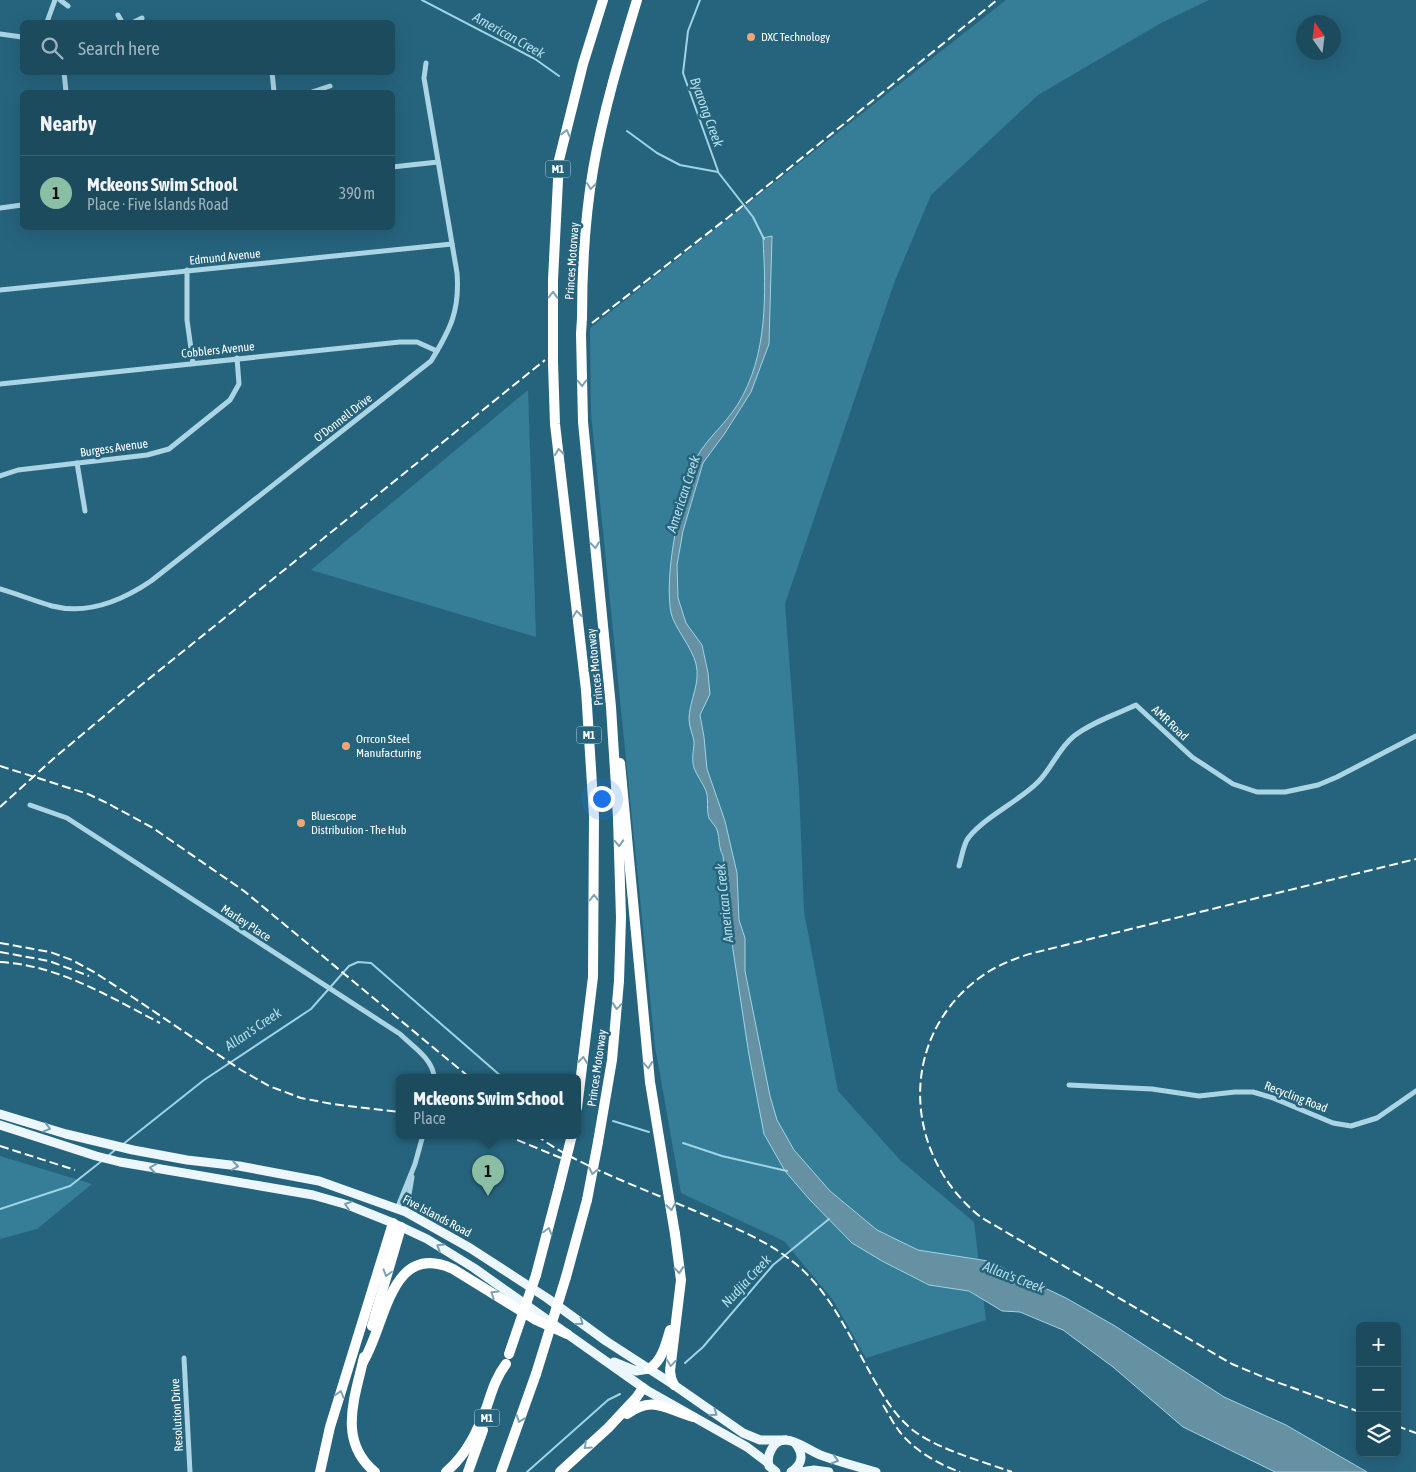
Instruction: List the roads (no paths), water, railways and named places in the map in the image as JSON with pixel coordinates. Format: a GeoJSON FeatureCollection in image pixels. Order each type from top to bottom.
{"type":"FeatureCollection","features":[{"type":"Feature","properties":{"kind":"highway","name":"Princes Motorway"},"geometry":{"type":"LineString","coordinates":[[581,1075],[593,977],[594,816],[586,690],[555,424],[553,280],[559,160],[583,64],[603,0]]}},
{"type":"Feature","properties":{"kind":"highway","name":"Princes Motorway"},"geometry":{"type":"LineString","coordinates":[[501,1472],[536,1374],[566,1277],[587,1200],[612,1060],[621,936],[618,818],[612,707],[583,422],[581,334],[586,232],[593,170],[611,86],[638,0]]}},
{"type":"Feature","properties":{"kind":"highway"},"geometry":{"type":"LineString","coordinates":[[611,86],[642,0]]}},
{"type":"Feature","properties":{"kind":"highway"},"geometry":{"type":"LineString","coordinates":[[612,707],[623,776],[650,1082],[675,1234],[680,1280],[670,1371],[674,1385]]}},
{"type":"Feature","properties":{"kind":"highway","name":"M1"},"geometry":{"type":"LineString","coordinates":[[468,1472],[536,1275],[571,1139]]}},
{"type":"Feature","properties":{"kind":"highway"},"geometry":{"type":"LineString","coordinates":[[375,1472],[361,1457],[352,1432],[351,1418],[353,1402],[397,1225]]}},
{"type":"Feature","properties":{"kind":"highway"},"geometry":{"type":"LineString","coordinates":[[320,1472],[330,1427],[397,1225]]}},
{"type":"Feature","properties":{"kind":"highway"},"geometry":{"type":"LineString","coordinates":[[363,1362],[371,1349],[398,1281],[406,1272],[423,1264],[442,1264],[536,1320],[567,1334]]}},
{"type":"Feature","properties":{"kind":"highway"},"geometry":{"type":"LineString","coordinates":[[646,1370],[656,1364],[665,1347],[678,1306]]}},
{"type":"Feature","properties":{"kind":"highway"},"geometry":{"type":"LineString","coordinates":[[446,1472],[458,1462],[468,1448],[477,1431],[498,1374],[507,1359]]}},
{"type":"Feature","properties":{"kind":"highway"},"geometry":{"type":"LineString","coordinates":[[560,1472],[608,1428],[632,1403],[643,1388]]}},
{"type":"Feature","properties":{"kind":"highway"},"geometry":{"type":"LineString","coordinates":[[608,1428],[636,1407],[645,1404],[658,1405],[693,1417]]}},
{"type":"Feature","properties":{"kind":"main road","name":"Five Islands Road"},"geometry":{"type":"LineString","coordinates":[[0,1114],[108,1145],[319,1181],[402,1210],[478,1253],[547,1298],[646,1370],[674,1385],[747,1435],[760,1440],[785,1440],[795,1443]]}},
{"type":"Feature","properties":{"kind":"main road","name":"Five Islands Road"},"geometry":{"type":"LineString","coordinates":[[0,1126],[120,1162],[313,1195],[348,1205],[397,1225],[427,1239],[474,1268],[643,1388],[747,1446],[776,1472]]}},
{"type":"Feature","properties":{"kind":"main road"},"geometry":{"type":"LineString","coordinates":[[397,1225],[402,1210]]}},
{"type":"Feature","properties":{"kind":"main road"},"geometry":{"type":"LineString","coordinates":[[585,1347],[628,1369],[646,1370],[643,1388]]}},
{"type":"Feature","properties":{"kind":"main road"},"geometry":{"type":"LineString","coordinates":[[768,1463],[773,1447],[785,1440]]}},
{"type":"Feature","properties":{"kind":"main road"},"geometry":{"type":"LineString","coordinates":[[791,1472],[797,1467],[801,1458],[800,1451],[795,1443]]}},
{"type":"Feature","properties":{"kind":"main road"},"geometry":{"type":"LineString","coordinates":[[795,1443],[823,1456],[876,1472]]}},
{"type":"Feature","properties":{"kind":"main road"},"geometry":{"type":"LineString","coordinates":[[800,1472],[814,1470],[829,1472]]}},
{"type":"Feature","properties":{"kind":"street"},"geometry":{"type":"LineString","coordinates":[[48,20],[55,0]]}},
{"type":"Feature","properties":{"kind":"street"},"geometry":{"type":"LineString","coordinates":[[60,0],[68,6]]}},
{"type":"Feature","properties":{"kind":"street"},"geometry":{"type":"LineString","coordinates":[[118,15],[121,20]]}},
{"type":"Feature","properties":{"kind":"street"},"geometry":{"type":"LineString","coordinates":[[138,20],[142,18]]}},
{"type":"Feature","properties":{"kind":"street"},"geometry":{"type":"LineString","coordinates":[[0,34],[20,37]]}},
{"type":"Feature","properties":{"kind":"street","name":"O'Donnell Drive"},"geometry":{"type":"LineString","coordinates":[[0,589],[53,606],[67,608],[102,605],[124,598],[151,581],[431,361],[451,325],[459,294],[424,78],[426,63]]}},
{"type":"Feature","properties":{"kind":"street"},"geometry":{"type":"LineString","coordinates":[[64,75],[66,90]]}},
{"type":"Feature","properties":{"kind":"street"},"geometry":{"type":"LineString","coordinates":[[272,75],[274,90]]}},
{"type":"Feature","properties":{"kind":"street"},"geometry":{"type":"LineString","coordinates":[[318,90],[330,86]]}},
{"type":"Feature","properties":{"kind":"street"},"geometry":{"type":"LineString","coordinates":[[395,167],[438,162]]}},
{"type":"Feature","properties":{"kind":"street"},"geometry":{"type":"LineString","coordinates":[[0,208],[20,205]]}},
{"type":"Feature","properties":{"kind":"street","name":"Edmund Avenue"},"geometry":{"type":"LineString","coordinates":[[0,290],[452,244]]}},
{"type":"Feature","properties":{"kind":"street"},"geometry":{"type":"LineString","coordinates":[[187,270],[187,320],[193,363]]}},
{"type":"Feature","properties":{"kind":"street","name":"Cobblers Avenue"},"geometry":{"type":"LineString","coordinates":[[0,384],[400,342],[417,342],[437,351]]}},
{"type":"Feature","properties":{"kind":"street","name":"Burgess Avenue"},"geometry":{"type":"LineString","coordinates":[[0,476],[18,470],[147,455],[169,449],[230,400],[239,384],[237,358]]}},
{"type":"Feature","properties":{"kind":"street"},"geometry":{"type":"LineString","coordinates":[[77,463],[85,510]]}},
{"type":"Feature","properties":{"kind":"street","name":"AMR Road"},"geometry":{"type":"LineString","coordinates":[[959,866],[968,839],[978,828],[1029,791],[1040,780],[1063,747],[1074,736],[1090,726],[1136,706],[1192,757],[1233,784],[1257,792],[1285,792],[1318,785],[1338,777],[1416,736]]}},
{"type":"Feature","properties":{"kind":"street","name":"Marley Place"},"geometry":{"type":"LineString","coordinates":[[30,805],[67,818],[400,1034],[428,1060],[434,1074]]}},
{"type":"Feature","properties":{"kind":"street","name":"Recycling Road"},"geometry":{"type":"LineString","coordinates":[[1069,1085],[1152,1090],[1199,1096],[1253,1092],[1333,1122],[1351,1126],[1377,1118],[1416,1091]]}},
{"type":"Feature","properties":{"kind":"street"},"geometry":{"type":"LineString","coordinates":[[402,1210],[422,1139]]}},
{"type":"Feature","properties":{"kind":"street"},"geometry":{"type":"LineString","coordinates":[[402,1210],[415,1164]]}},
{"type":"Feature","properties":{"kind":"street","name":"Resolution Drive"},"geometry":{"type":"LineString","coordinates":[[184,1358],[190,1472]]}},
{"type":"Feature","properties":{"kind":"water"},"geometry":{"type":"Polygon","coordinates":[[[772,236],[769,344],[751,392],[703,463],[683,531],[677,565],[678,598],[686,623],[702,645],[708,673],[710,694],[700,715],[707,769],[725,821],[737,873],[739,920],[745,938],[745,971],[770,1096],[777,1120],[794,1150],[830,1191],[877,1230],[918,1250],[988,1261],[1066,1298],[1115,1326],[1224,1397],[1286,1425],[1367,1472],[1275,1472],[1183,1427],[1113,1367],[1063,1330],[1020,1312],[1002,1311],[969,1291],[929,1285],[882,1261],[852,1243],[809,1199],[785,1171],[764,1134],[749,1055],[733,950],[723,856],[716,827],[708,815],[706,791],[693,764],[694,742],[689,719],[697,678],[696,664],[673,619],[669,598],[674,540],[682,501],[692,468],[701,450],[738,404],[748,385],[755,365],[763,324],[765,281],[763,238],[772,236]]]}},
{"type":"Feature","properties":{"kind":"waterway","name":"American Creek"},"geometry":{"type":"LineString","coordinates":[[422,0],[535,59],[559,76]]}},
{"type":"Feature","properties":{"kind":"waterway","name":"Byarong Creek"},"geometry":{"type":"LineString","coordinates":[[700,0],[688,31],[683,73],[718,171]]}},
{"type":"Feature","properties":{"kind":"waterway","name":"American Creek"},"geometry":{"type":"LineString","coordinates":[[627,131],[657,153],[680,165],[718,172],[753,217],[764,239]]}},
{"type":"Feature","properties":{"kind":"waterway","name":"Allan's Creek"},"geometry":{"type":"LineString","coordinates":[[122,1145],[204,1080],[311,1009],[349,966],[358,962],[371,963],[499,1074]]}},
{"type":"Feature","properties":{"kind":"waterway","name":"Allan's Creek"},"geometry":{"type":"LineString","coordinates":[[613,1121],[649,1132]]}},
{"type":"Feature","properties":{"kind":"waterway","name":"Allan's Creek"},"geometry":{"type":"LineString","coordinates":[[683,1143],[722,1156],[787,1171]]}},
{"type":"Feature","properties":{"kind":"waterway","name":"Allan's Creek"},"geometry":{"type":"LineString","coordinates":[[108,1156],[116,1149]]}},
{"type":"Feature","properties":{"kind":"waterway","name":"Allan's Creek"},"geometry":{"type":"LineString","coordinates":[[0,1209],[70,1186],[103,1160]]}},
{"type":"Feature","properties":{"kind":"waterway","name":"Nudjia Creek"},"geometry":{"type":"LineString","coordinates":[[685,1363],[703,1347],[773,1265],[829,1219]]}},
{"type":"Feature","properties":{"kind":"waterway","name":"Nudjia Creek"},"geometry":{"type":"LineString","coordinates":[[527,1472],[608,1400],[620,1394]]}},
{"type":"Feature","properties":{"kind":"railway"},"geometry":{"type":"LineString","coordinates":[[592,323],[730,216],[997,0]]}},
{"type":"Feature","properties":{"kind":"railway"},"geometry":{"type":"LineString","coordinates":[[0,807],[53,759],[140,686],[545,360]]}},
{"type":"Feature","properties":{"kind":"railway"},"geometry":{"type":"LineString","coordinates":[[0,766],[88,794],[153,828],[244,891],[465,1074]]}},
{"type":"Feature","properties":{"kind":"railway"},"geometry":{"type":"LineString","coordinates":[[1356,1411],[1232,1364],[982,1218],[955,1192],[936,1162],[924,1129],[920,1094],[924,1061],[936,1028],[956,999],[985,974],[1002,964],[1033,953],[1416,859]]}},
{"type":"Feature","properties":{"kind":"railway"},"geometry":{"type":"LineString","coordinates":[[0,943],[50,952],[72,960],[94,972],[241,1070],[269,1086],[301,1098],[332,1104],[396,1112]]}},
{"type":"Feature","properties":{"kind":"railway"},"geometry":{"type":"LineString","coordinates":[[0,952],[49,961],[89,976]]}},
{"type":"Feature","properties":{"kind":"railway"},"geometry":{"type":"LineString","coordinates":[[0,962],[21,964],[63,976],[103,993],[160,1023]]}},
{"type":"Feature","properties":{"kind":"railway"},"geometry":{"type":"LineString","coordinates":[[515,1139],[561,1158]]}},
{"type":"Feature","properties":{"kind":"railway"},"geometry":{"type":"LineString","coordinates":[[542,1139],[589,1166],[736,1228],[787,1257],[819,1287],[844,1326],[882,1393],[906,1425],[936,1444],[1012,1472]]}},
{"type":"Feature","properties":{"kind":"railway"},"geometry":{"type":"LineString","coordinates":[[0,1146],[75,1170]]}},
{"type":"Feature","properties":{"kind":"railway"},"geometry":{"type":"LineString","coordinates":[[883,1405],[897,1428],[910,1443],[934,1460],[960,1472]]}},
{"type":"Feature","properties":{"kind":"railway"},"geometry":{"type":"LineString","coordinates":[[1401,1427],[1416,1433]]}},
{"type":"Feature","properties":{"kind":"place","name":"DXC Technology"},"geometry":{"type":"Point","coordinates":[751,37]}},
{"type":"Feature","properties":{"kind":"place","name":"Orrcon Steel Manufacturing"},"geometry":{"type":"Point","coordinates":[346,746]}},
{"type":"Feature","properties":{"kind":"place","name":"Bluescope Distribution - The Hub"},"geometry":{"type":"Point","coordinates":[301,823]}},
{"type":"Feature","properties":{"kind":"place","name":"Mckeons Swim School"},"geometry":{"type":"Point","coordinates":[488,1196]}}]}
